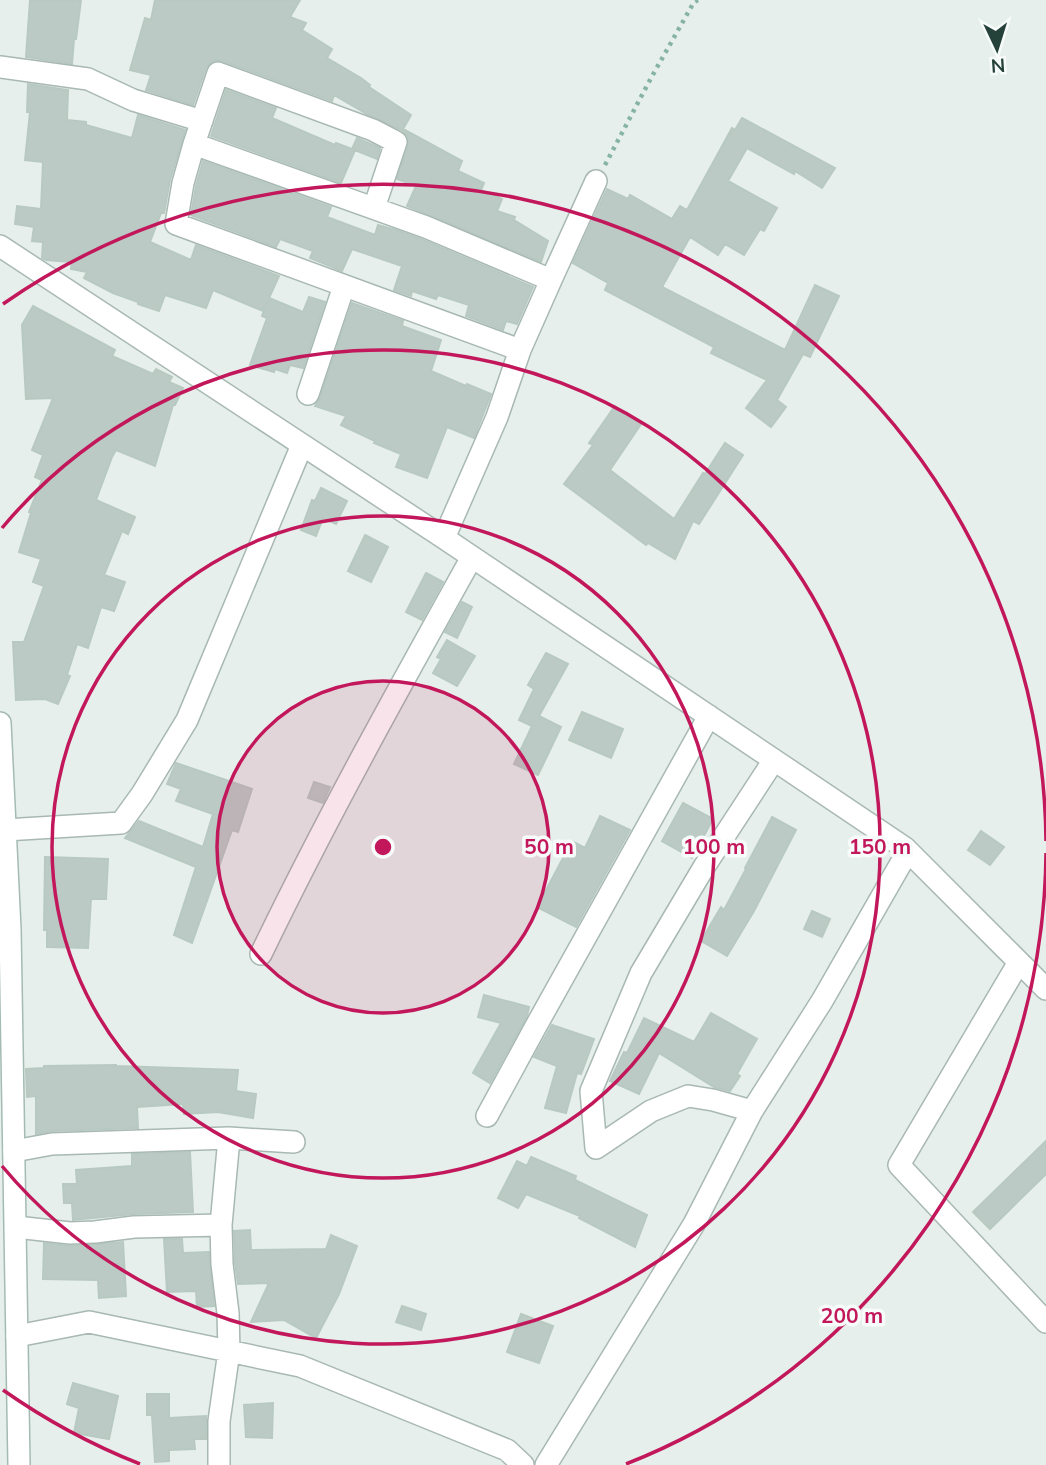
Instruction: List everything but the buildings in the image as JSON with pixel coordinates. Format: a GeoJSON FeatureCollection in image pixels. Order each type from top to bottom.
{"type":"FeatureCollection","features":[{"type":"Feature","properties":{"kind":"street"},"geometry":{"type":"LineString","coordinates":[[0,67],[88,79],[133,100],[202,121]]}},
{"type":"Feature","properties":{"kind":"street"},"geometry":{"type":"LineString","coordinates":[[374,208],[396,142],[373,130],[218,72],[183,183],[176,224],[520,351]]}},
{"type":"Feature","properties":{"kind":"street"},"geometry":{"type":"LineString","coordinates":[[194,144],[426,227],[551,280]]}},
{"type":"Feature","properties":{"kind":"street"},"geometry":{"type":"LineString","coordinates":[[444,538],[497,417],[520,351],[596,181]]}},
{"type":"Feature","properties":{"kind":"street"},"geometry":{"type":"LineString","coordinates":[[0,246],[444,538],[908,851],[1046,989]]}},
{"type":"Feature","properties":{"kind":"street"},"geometry":{"type":"LineString","coordinates":[[308,394],[344,286]]}},
{"type":"Feature","properties":{"kind":"street"},"geometry":{"type":"LineString","coordinates":[[5,830],[121,823],[187,720],[302,445]]}},
{"type":"Feature","properties":{"kind":"street"},"geometry":{"type":"LineString","coordinates":[[261,954],[404,678],[472,557]]}},
{"type":"Feature","properties":{"kind":"street"},"geometry":{"type":"LineString","coordinates":[[487,1116],[709,716]]}},
{"type":"Feature","properties":{"kind":"street"},"geometry":{"type":"LineString","coordinates":[[0,723],[10,929],[19,1465]]}},
{"type":"Feature","properties":{"kind":"street"},"geometry":{"type":"LineString","coordinates":[[752,1111],[688,1096],[651,1111],[596,1148],[592,1091],[642,973],[704,867],[774,760]]}},
{"type":"Feature","properties":{"kind":"street"},"geometry":{"type":"LineString","coordinates":[[546,1465],[694,1224],[752,1111],[822,1001],[908,851]]}},
{"type":"Feature","properties":{"kind":"street"},"geometry":{"type":"LineString","coordinates":[[1019,962],[899,1166],[1046,1322]]}},
{"type":"Feature","properties":{"kind":"street"},"geometry":{"type":"LineString","coordinates":[[14,1151],[52,1144],[229,1138],[294,1142]]}},
{"type":"Feature","properties":{"kind":"street"},"geometry":{"type":"LineString","coordinates":[[219,1465],[219,1421],[229,1351],[221,1225],[229,1138]]}},
{"type":"Feature","properties":{"kind":"street"},"geometry":{"type":"LineString","coordinates":[[16,1227],[70,1233],[134,1227],[221,1225]]}},
{"type":"Feature","properties":{"kind":"street"},"geometry":{"type":"LineString","coordinates":[[17,1336],[89,1322],[300,1366],[508,1450],[523,1465]]}},
{"type":"Feature","properties":{"kind":"path"},"geometry":{"type":"LineString","coordinates":[[596,181],[657,67],[694,2],[698,0]]}}]}
